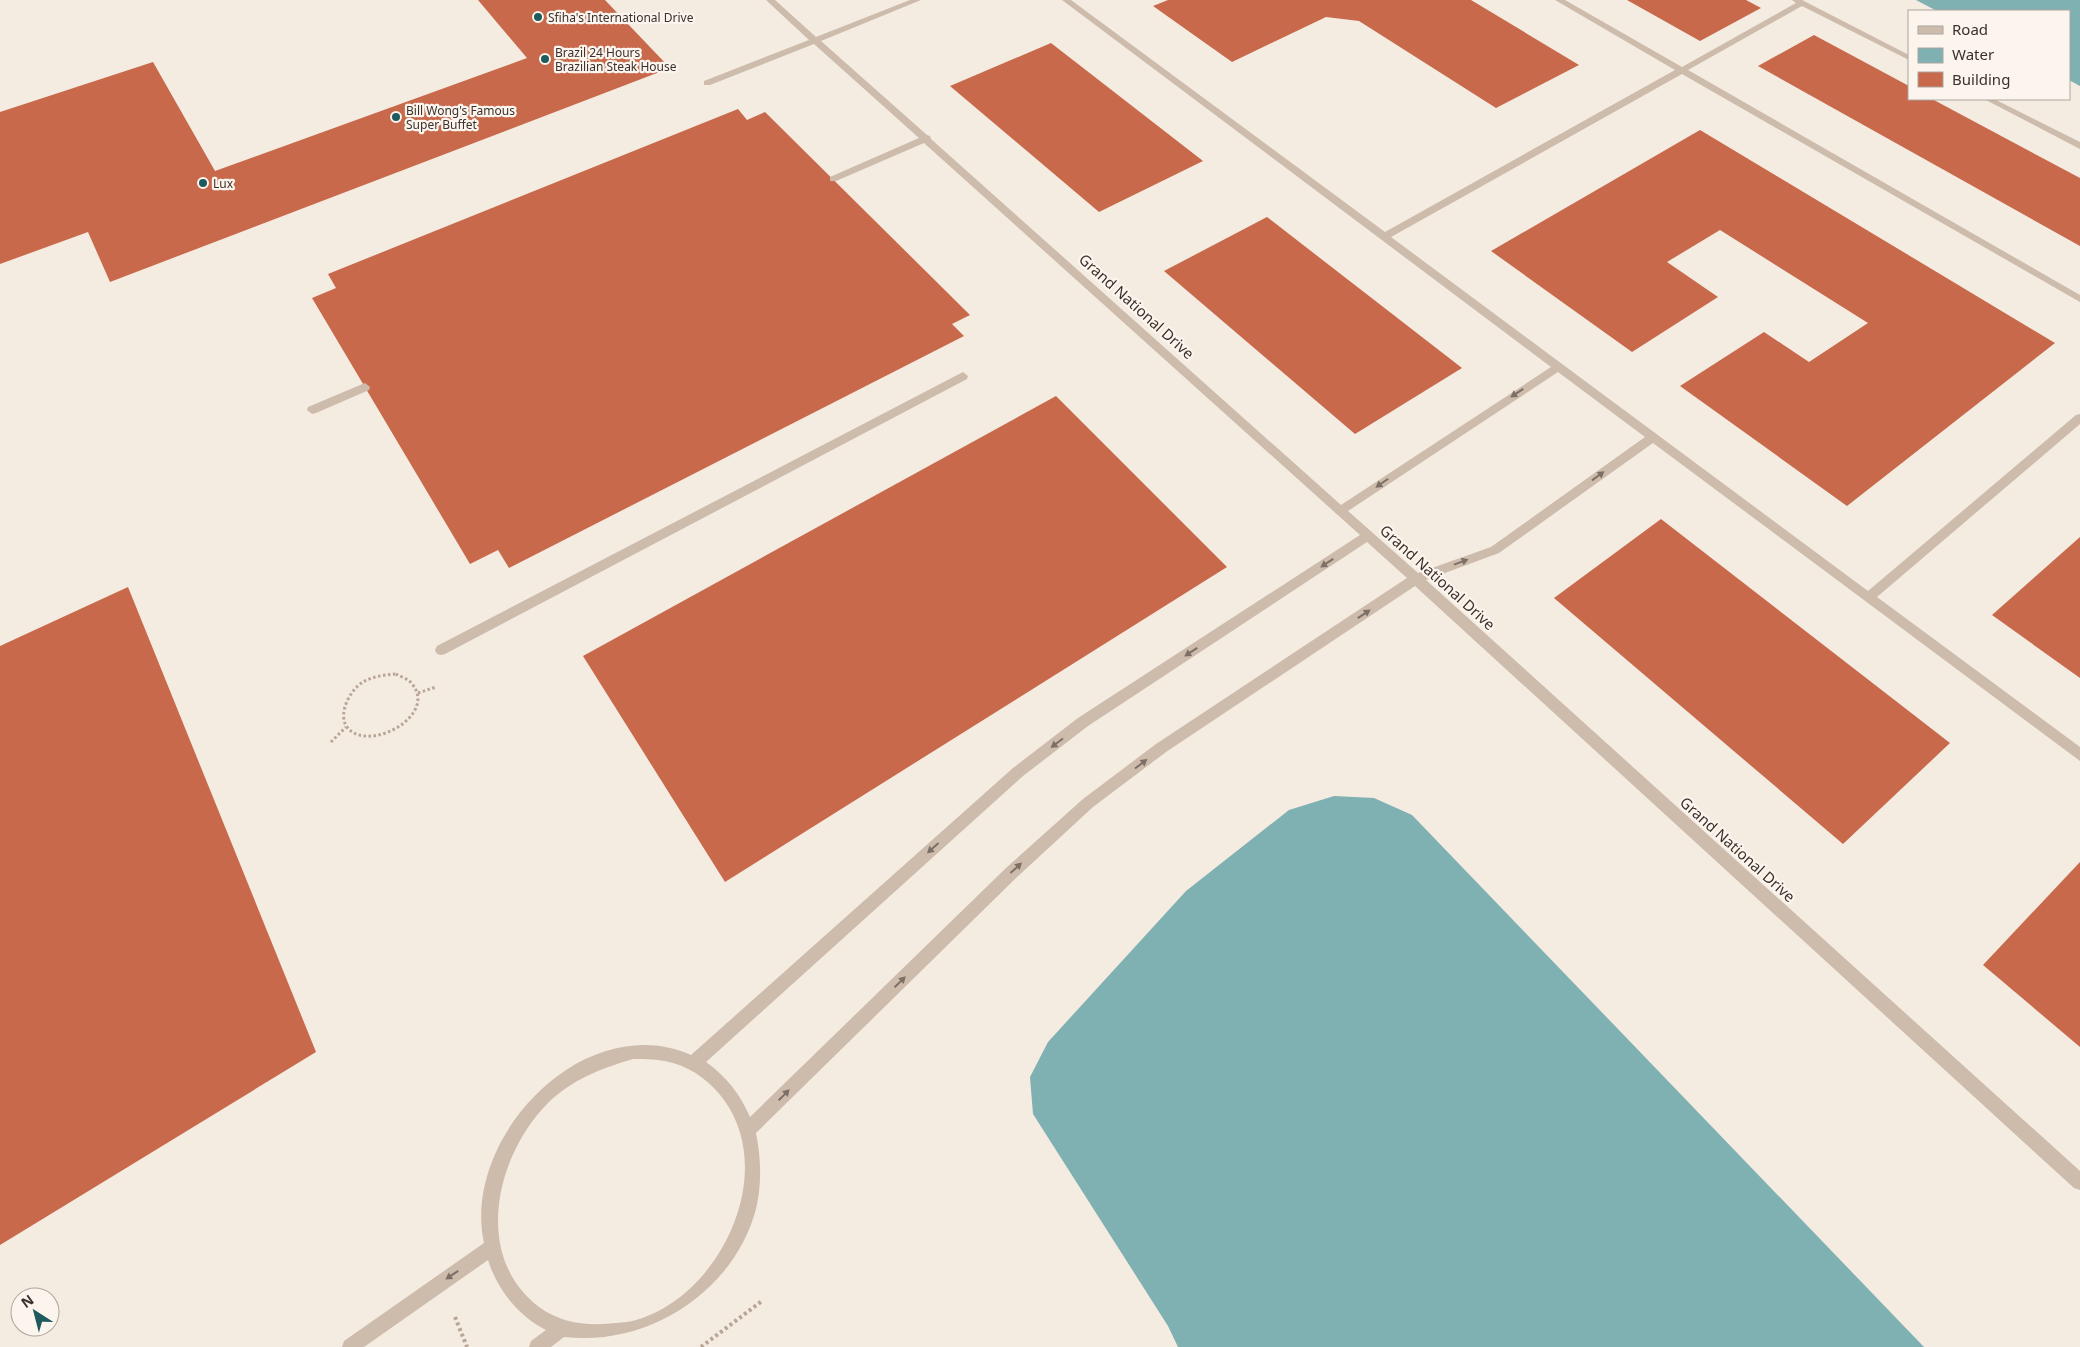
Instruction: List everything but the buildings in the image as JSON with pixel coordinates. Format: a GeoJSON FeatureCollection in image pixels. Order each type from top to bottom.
{"type":"FeatureCollection","features":[{"type":"Feature","properties":{"kind":"street","name":"Grand National Drive"},"geometry":{"type":"LineString","coordinates":[[770,0],[927,138],[1416,579],[2080,1182]]}},
{"type":"Feature","properties":{"kind":"street"},"geometry":{"type":"LineString","coordinates":[[707,84],[917,0]]}},
{"type":"Feature","properties":{"kind":"street"},"geometry":{"type":"LineString","coordinates":[[1066,0],[2080,755]]}},
{"type":"Feature","properties":{"kind":"street"},"geometry":{"type":"LineString","coordinates":[[1559,0],[2080,299]]}},
{"type":"Feature","properties":{"kind":"street"},"geometry":{"type":"LineString","coordinates":[[1384,237],[1682,70],[1799,1],[1908,57]]}},
{"type":"Feature","properties":{"kind":"street"},"geometry":{"type":"LineString","coordinates":[[1990,100],[2080,146]]}},
{"type":"Feature","properties":{"kind":"street"},"geometry":{"type":"LineString","coordinates":[[833,179],[927,138]]}},
{"type":"Feature","properties":{"kind":"street"},"geometry":{"type":"LineString","coordinates":[[1340,511],[1558,367]]}},
{"type":"Feature","properties":{"kind":"street"},"geometry":{"type":"LineString","coordinates":[[441,650],[963,376]]}},
{"type":"Feature","properties":{"kind":"street"},"geometry":{"type":"LineString","coordinates":[[312,410],[365,387]]}},
{"type":"Feature","properties":{"kind":"street"},"geometry":{"type":"LineString","coordinates":[[1868,598],[2080,418]]}},
{"type":"Feature","properties":{"kind":"street"},"geometry":{"type":"LineString","coordinates":[[749,1129],[1011,873],[1088,803],[1162,748],[1416,579],[1495,550],[1653,437]]}},
{"type":"Feature","properties":{"kind":"street"},"geometry":{"type":"LineString","coordinates":[[694,1063],[1018,772],[1083,722],[1368,536]]}},
{"type":"Feature","properties":{"kind":"street"},"geometry":{"type":"LineString","coordinates":[[657,1052],[676,1056],[694,1063],[718,1078],[737,1101],[749,1129],[754,1164],[750,1202],[739,1235],[720,1265],[697,1292],[668,1313],[638,1328],[605,1333],[573,1331],[562,1328],[537,1316],[516,1299],[501,1275],[492,1248],[491,1194],[498,1168],[509,1142],[524,1118],[542,1098],[564,1080],[586,1067],[626,1054],[657,1052]]}},
{"type":"Feature","properties":{"kind":"street"},"geometry":{"type":"LineString","coordinates":[[350,1347],[492,1248]]}},
{"type":"Feature","properties":{"kind":"street"},"geometry":{"type":"LineString","coordinates":[[537,1347],[562,1328]]}},
{"type":"Feature","properties":{"kind":"path"},"geometry":{"type":"LineString","coordinates":[[396,674],[406,677],[414,684],[418,693],[417,703],[412,714],[404,724],[391,732],[365,737],[354,733],[346,727],[343,717],[344,706],[349,696],[358,686],[371,679],[383,675],[396,674]]}},
{"type":"Feature","properties":{"kind":"path"},"geometry":{"type":"LineString","coordinates":[[418,693],[436,687]]}},
{"type":"Feature","properties":{"kind":"path"},"geometry":{"type":"LineString","coordinates":[[331,742],[346,727]]}},
{"type":"Feature","properties":{"kind":"path"},"geometry":{"type":"LineString","coordinates":[[701,1347],[762,1301]]}},
{"type":"Feature","properties":{"kind":"path"},"geometry":{"type":"LineString","coordinates":[[454,1315],[467,1347]]}},
{"type":"Feature","properties":{"kind":"water"},"geometry":{"type":"Polygon","coordinates":[[[1916,0],[2080,0],[2080,86],[2070,81],[2070,10],[1935,10],[1916,0]]]}},
{"type":"Feature","properties":{"kind":"water"},"geometry":{"type":"Polygon","coordinates":[[[1334,796],[1374,798],[1412,815],[1924,1347],[1178,1347],[1168,1326],[1033,1114],[1030,1077],[1048,1042],[1186,891],[1289,810],[1334,796]]]}},
{"type":"Feature","properties":{"kind":"place","name":"Sfiha's International Drive"},"geometry":{"type":"Point","coordinates":[538,17]}},
{"type":"Feature","properties":{"kind":"place","name":"Brazil 24 Hours Brazilian Steak House"},"geometry":{"type":"Point","coordinates":[545,59]}},
{"type":"Feature","properties":{"kind":"place","name":"Bill Wong's Famous Super Buffet"},"geometry":{"type":"Point","coordinates":[396,117]}},
{"type":"Feature","properties":{"kind":"place","name":"Lux"},"geometry":{"type":"Point","coordinates":[203,183]}}]}
